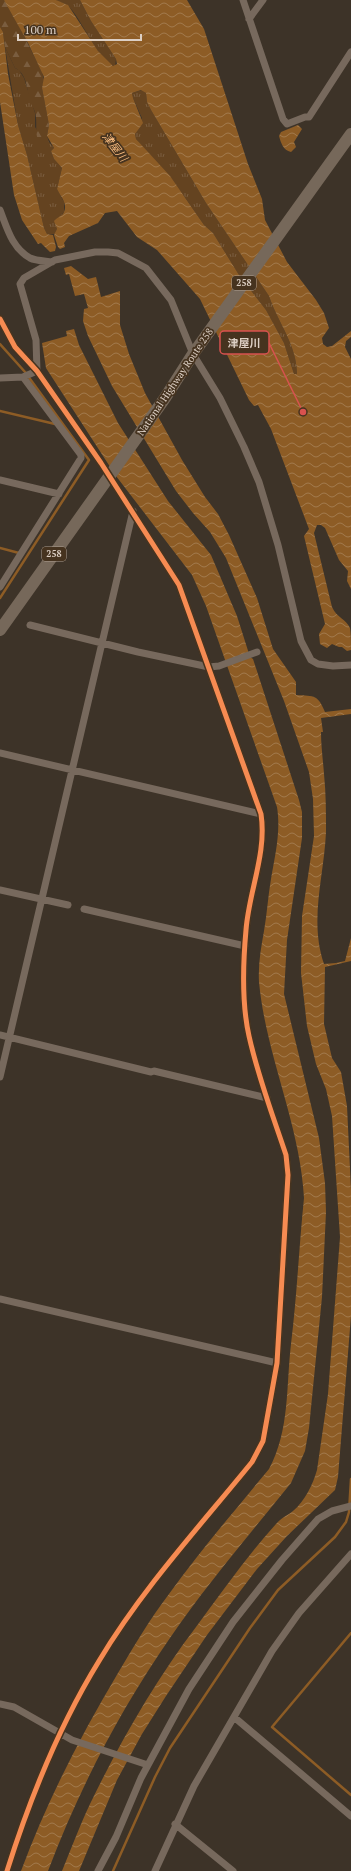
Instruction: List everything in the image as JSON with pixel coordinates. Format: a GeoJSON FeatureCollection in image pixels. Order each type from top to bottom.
{"type":"FeatureCollection","features":[{"type":"Feature","properties":{"kind":"highway","name":"National Highway Route 258"},"geometry":{"type":"LineString","coordinates":[[0,630],[165,398],[193,354],[351,134]]}},
{"type":"Feature","properties":{"kind":"street"},"geometry":{"type":"LineString","coordinates":[[243,0],[283,119],[288,124],[305,116],[310,117],[351,52]]}},
{"type":"Feature","properties":{"kind":"street"},"geometry":{"type":"LineString","coordinates":[[249,19],[263,0]]}},
{"type":"Feature","properties":{"kind":"street"},"geometry":{"type":"LineString","coordinates":[[0,210],[9,234],[17,248],[31,259],[52,262]]}},
{"type":"Feature","properties":{"kind":"street"},"geometry":{"type":"LineString","coordinates":[[7,1871],[45,1765],[60,1732],[99,1660],[142,1598],[252,1462],[263,1441],[277,1363],[288,1175],[286,1156],[249,1036],[245,1005],[246,930],[262,845],[263,829],[261,814],[179,586],[133,511],[29,375],[36,340],[20,284],[24,278],[52,262],[69,256],[108,252],[118,253],[146,268],[171,300],[193,354],[220,398],[244,448],[258,482],[278,545],[301,641],[311,660],[318,664],[333,666],[351,665]]}},
{"type":"Feature","properties":{"kind":"street"},"geometry":{"type":"LineString","coordinates":[[0,319],[29,375],[82,458],[0,587]]}},
{"type":"Feature","properties":{"kind":"street"},"geometry":{"type":"LineString","coordinates":[[0,378],[29,375]]}},
{"type":"Feature","properties":{"kind":"street"},"geometry":{"type":"LineString","coordinates":[[0,480],[59,494]]}},
{"type":"Feature","properties":{"kind":"street"},"geometry":{"type":"LineString","coordinates":[[0,1077],[133,511]]}},
{"type":"Feature","properties":{"kind":"street"},"geometry":{"type":"LineString","coordinates":[[30,625],[209,667],[219,666],[258,652]]}},
{"type":"Feature","properties":{"kind":"street"},"geometry":{"type":"LineString","coordinates":[[0,753],[261,814]]}},
{"type":"Feature","properties":{"kind":"street"},"geometry":{"type":"LineString","coordinates":[[0,890],[68,905]]}},
{"type":"Feature","properties":{"kind":"street"},"geometry":{"type":"LineString","coordinates":[[84,909],[245,946]]}},
{"type":"Feature","properties":{"kind":"street"},"geometry":{"type":"LineString","coordinates":[[0,1035],[117,1064],[154,1071],[267,1098]]}},
{"type":"Feature","properties":{"kind":"street"},"geometry":{"type":"LineString","coordinates":[[0,1299],[277,1363]]}},
{"type":"Feature","properties":{"kind":"street"},"geometry":{"type":"LineString","coordinates":[[98,1871],[116,1837],[135,1791],[148,1765],[189,1689],[233,1622],[282,1560],[318,1518],[332,1511],[349,1506]]}},
{"type":"Feature","properties":{"kind":"street"},"geometry":{"type":"LineString","coordinates":[[155,1871],[175,1824],[194,1786],[272,1651],[299,1613],[351,1554]]}},
{"type":"Feature","properties":{"kind":"street"},"geometry":{"type":"LineString","coordinates":[[0,1704],[14,1707],[72,1740],[148,1765]]}},
{"type":"Feature","properties":{"kind":"street"},"geometry":{"type":"LineString","coordinates":[[234,1718],[351,1816]]}},
{"type":"Feature","properties":{"kind":"street"},"geometry":{"type":"LineString","coordinates":[[175,1824],[233,1871]]}},
{"type":"Feature","properties":{"kind":"green space"},"geometry":{"type":"Polygon","coordinates":[[[0,0],[4,0],[8,4],[42,72],[44,80],[42,88],[49,125],[47,136],[49,142],[39,143],[35,112],[30,101],[26,82],[19,70],[15,68],[5,47],[3,32],[0,27],[0,0]]]}},
{"type":"Feature","properties":{"kind":"green space"},"geometry":{"type":"Polygon","coordinates":[[[56,0],[80,0],[91,21],[116,59],[115,66],[109,64],[103,58],[72,10],[66,4],[56,0]]]}},
{"type":"Feature","properties":{"kind":"green space"},"geometry":{"type":"Polygon","coordinates":[[[5,47],[15,68],[19,70],[24,78],[35,113],[35,127],[44,142],[49,142],[54,148],[51,151],[54,159],[62,168],[57,189],[64,202],[64,212],[55,223],[57,229],[56,234],[47,234],[44,228],[27,155],[18,125],[5,47]]]}},
{"type":"Feature","properties":{"kind":"green space"},"geometry":{"type":"Polygon","coordinates":[[[142,90],[146,93],[147,102],[151,110],[206,203],[269,296],[291,344],[297,374],[294,374],[284,343],[266,310],[239,275],[213,233],[204,225],[184,196],[136,139],[135,134],[142,118],[132,93],[142,90]]]}},
{"type":"Feature","properties":{"kind":"water"},"geometry":{"type":"Polygon","coordinates":[[[4,0],[56,0],[68,5],[98,51],[113,66],[117,64],[116,59],[91,21],[80,0],[187,0],[204,29],[248,164],[262,199],[265,220],[287,262],[324,313],[329,328],[322,338],[323,344],[327,347],[332,346],[351,331],[351,337],[346,341],[345,347],[351,359],[351,589],[347,581],[348,571],[339,560],[325,528],[321,525],[317,525],[314,533],[332,607],[336,614],[346,622],[350,628],[351,650],[347,651],[342,647],[332,644],[327,648],[320,644],[319,634],[325,624],[304,536],[309,529],[271,429],[258,405],[254,406],[249,400],[200,299],[157,250],[137,237],[117,211],[105,213],[98,223],[69,236],[64,243],[65,247],[60,249],[58,247],[54,235],[57,229],[54,221],[62,215],[65,209],[64,203],[57,189],[62,168],[54,159],[51,151],[54,148],[47,136],[49,125],[42,88],[44,77],[28,43],[4,0]],[[141,90],[132,93],[143,123],[135,134],[136,139],[170,176],[204,225],[213,233],[239,275],[266,310],[284,343],[294,374],[297,374],[291,344],[269,296],[206,203],[151,110],[147,102],[146,93],[141,90]]]}},
{"type":"Feature","properties":{"kind":"water"},"geometry":{"type":"Polygon","coordinates":[[[0,27],[3,32],[8,74],[18,125],[27,155],[44,228],[47,234],[53,235],[56,247],[55,251],[50,252],[41,243],[38,244],[22,220],[14,195],[0,102],[0,27]]]}},
{"type":"Feature","properties":{"kind":"water"},"geometry":{"type":"Polygon","coordinates":[[[298,125],[302,129],[294,142],[296,147],[291,152],[284,148],[279,136],[281,132],[298,125]]]}},
{"type":"Feature","properties":{"kind":"water"},"geometry":{"type":"Polygon","coordinates":[[[71,266],[88,279],[96,277],[101,297],[120,291],[120,325],[129,354],[145,393],[182,460],[205,497],[218,514],[229,535],[257,598],[273,649],[296,682],[296,695],[312,696],[318,699],[325,712],[351,709],[351,714],[321,718],[323,732],[321,732],[321,737],[325,788],[326,832],[319,898],[318,931],[324,964],[345,961],[351,938],[351,961],[325,967],[324,1024],[332,1058],[341,1072],[347,1106],[351,1190],[351,1316],[338,1477],[335,1490],[287,1536],[257,1569],[207,1635],[142,1734],[117,1780],[79,1871],[62,1871],[101,1781],[152,1690],[245,1561],[278,1522],[297,1507],[311,1486],[317,1470],[328,1394],[340,1237],[332,1116],[326,1089],[316,1064],[307,1026],[301,973],[302,916],[314,836],[313,799],[309,772],[284,701],[226,558],[210,532],[176,491],[112,386],[88,336],[83,321],[84,309],[88,308],[84,294],[75,296],[69,274],[66,275],[64,268],[71,266]]]}},
{"type":"Feature","properties":{"kind":"water"},"geometry":{"type":"Polygon","coordinates":[[[74,329],[79,345],[118,423],[168,501],[211,555],[237,616],[250,657],[253,659],[299,800],[302,812],[302,838],[287,940],[284,994],[319,1138],[325,1183],[326,1212],[322,1297],[309,1428],[305,1451],[291,1483],[199,1598],[170,1638],[134,1693],[87,1780],[48,1871],[21,1871],[53,1794],[65,1770],[90,1721],[136,1643],[162,1603],[193,1562],[269,1469],[276,1454],[281,1439],[286,1408],[304,1198],[296,1143],[268,1037],[259,982],[260,956],[277,843],[277,807],[206,606],[192,575],[116,476],[46,368],[42,343],[67,336],[66,331],[74,329]]]}},
{"type":"Feature","properties":{"kind":"waterway"},"geometry":{"type":"LineString","coordinates":[[0,344],[25,372],[89,460],[0,598]]}},
{"type":"Feature","properties":{"kind":"waterway"},"geometry":{"type":"LineString","coordinates":[[0,411],[55,424]]}},
{"type":"Feature","properties":{"kind":"waterway"},"geometry":{"type":"LineString","coordinates":[[0,548],[19,553]]}},
{"type":"Feature","properties":{"kind":"waterway"},"geometry":{"type":"LineString","coordinates":[[113,1871],[155,1777],[170,1748],[250,1628],[278,1590],[335,1537],[346,1522],[349,1512],[351,1479]]}},
{"type":"Feature","properties":{"kind":"waterway"},"geometry":{"type":"LineString","coordinates":[[351,1633],[272,1727],[351,1795]]}},
{"type":"Feature","properties":{"kind":"cycle path"},"geometry":{"type":"LineString","coordinates":[[0,319],[15,347],[37,371],[101,463],[179,585],[261,814],[262,843],[246,930],[244,956],[244,998],[249,1036],[266,1096],[286,1155],[288,1175],[277,1363],[263,1441],[252,1462],[153,1583],[116,1634],[99,1661],[58,1737],[25,1817],[7,1871]]}},
{"type":"Feature","properties":{"kind":"place","name":"津屋川"},"geometry":{"type":"Point","coordinates":[303,412]}}]}
